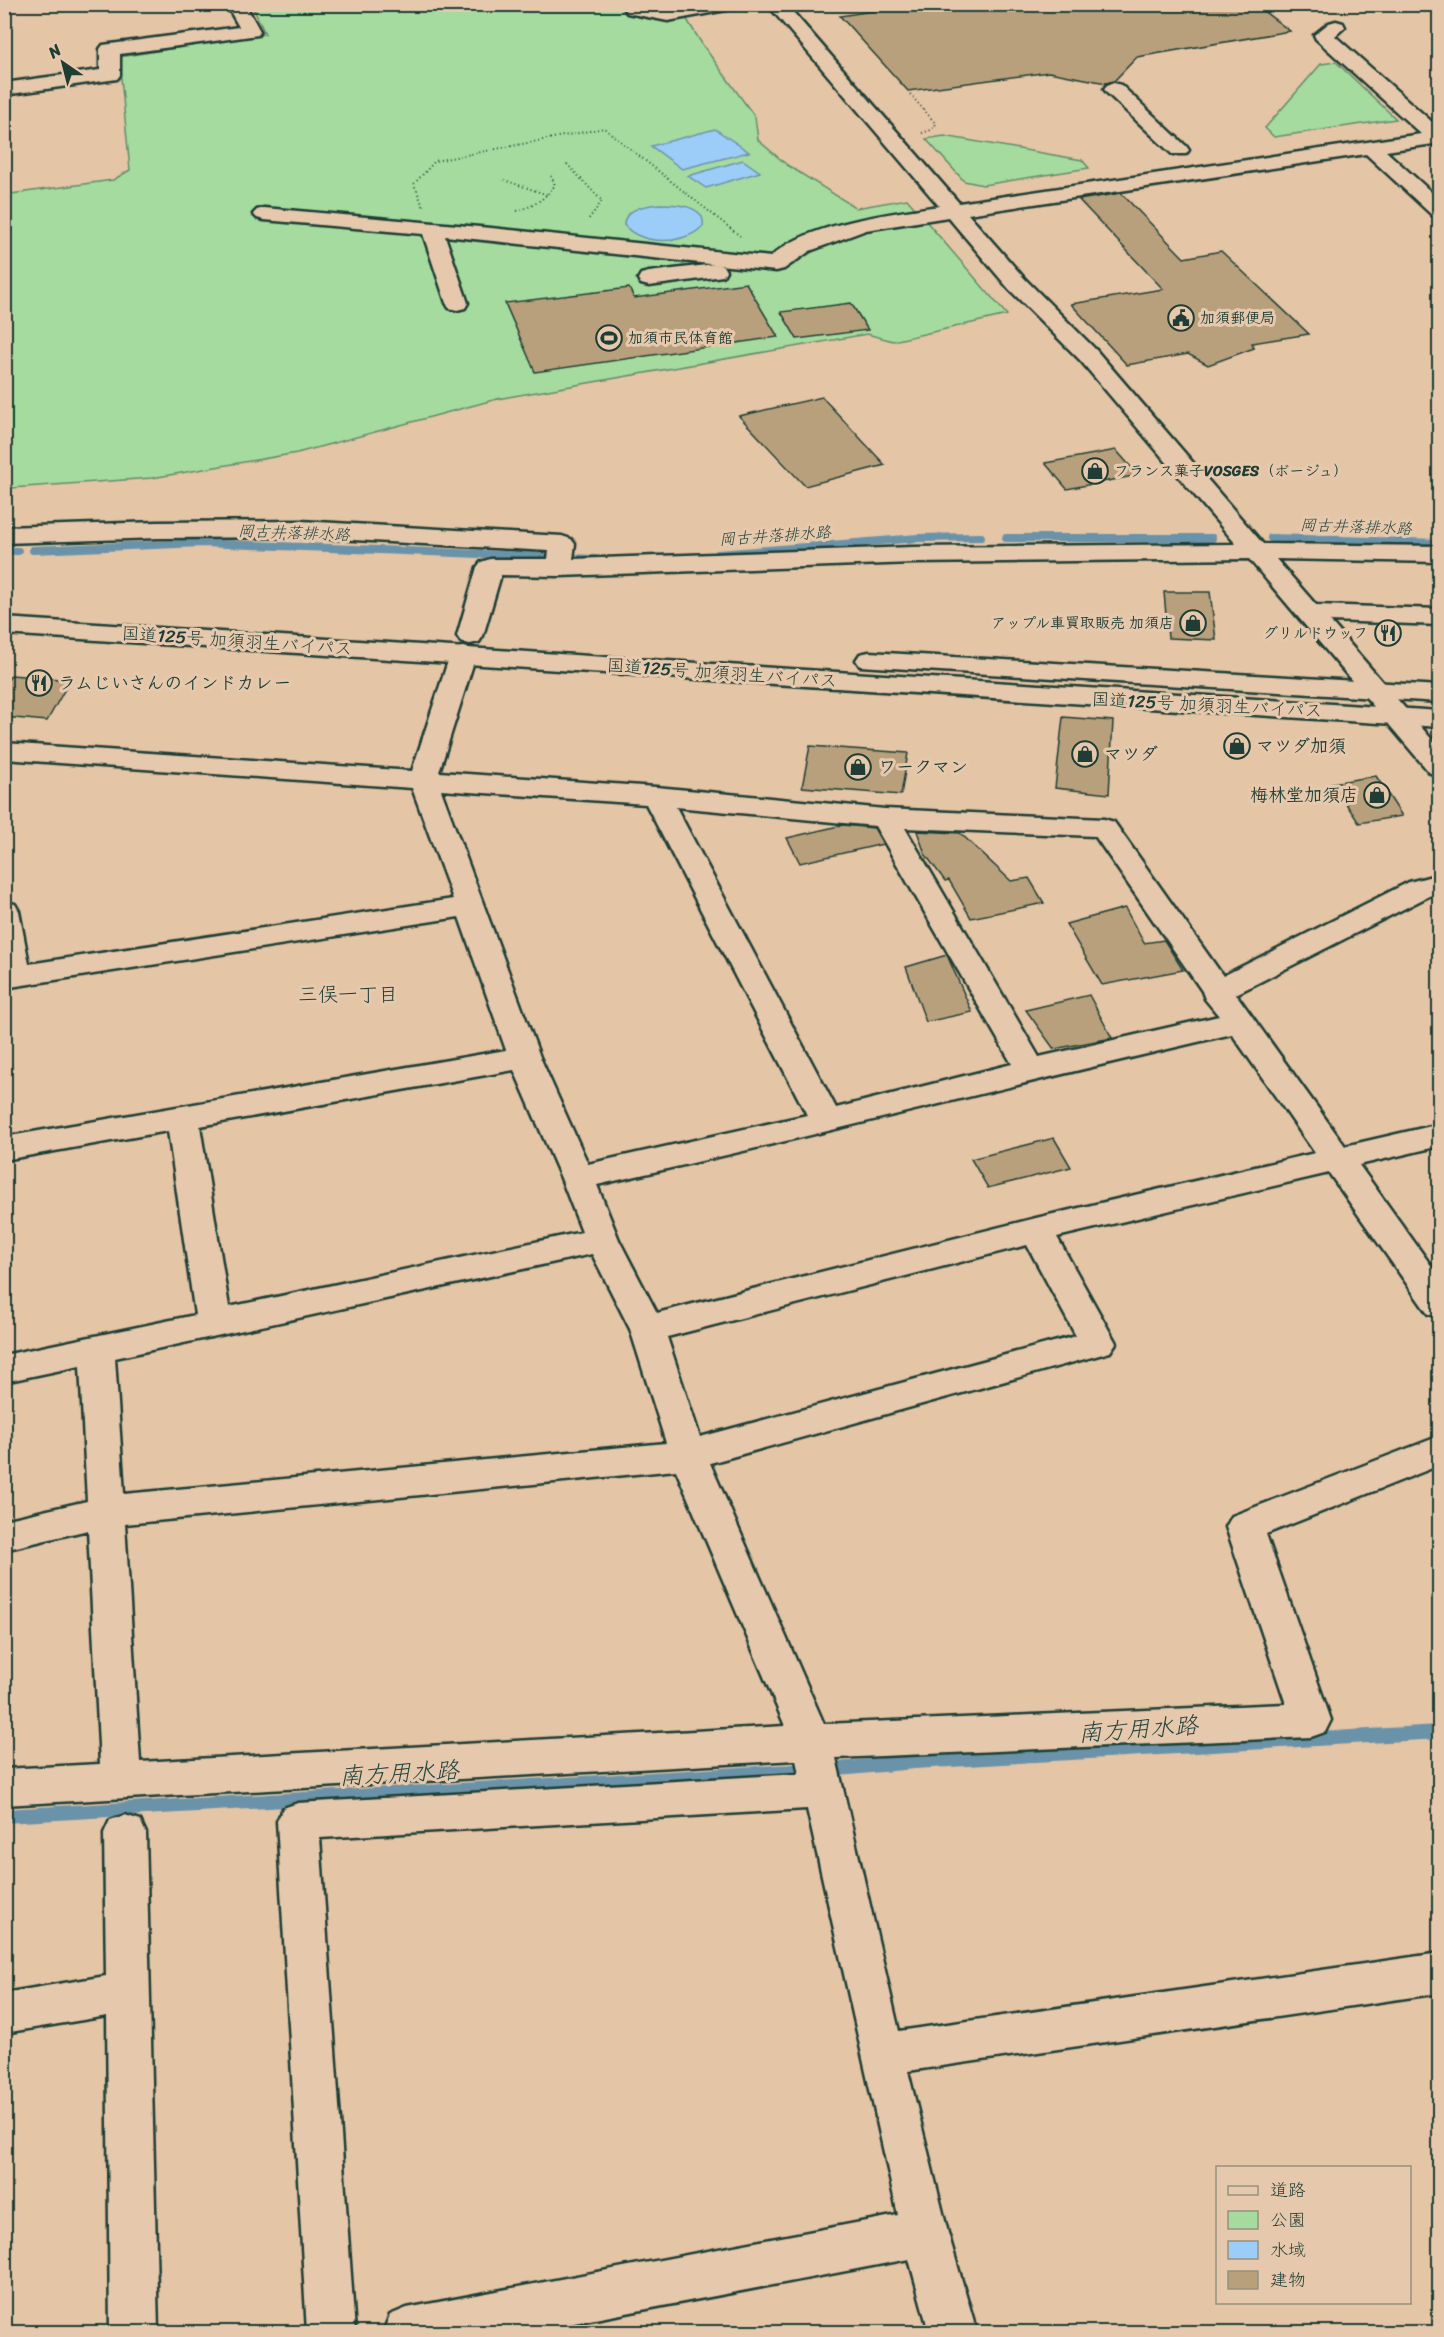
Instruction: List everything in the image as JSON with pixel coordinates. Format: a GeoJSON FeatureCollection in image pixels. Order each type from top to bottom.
{"type":"FeatureCollection","features":[{"type":"Feature","properties":{"kind":"main road"},"geometry":{"type":"LineString","coordinates":[[4,89],[110,75],[110,49],[251,31],[235,4]]}},
{"type":"Feature","properties":{"kind":"main road"},"geometry":{"type":"LineString","coordinates":[[631,4],[634,9],[668,15],[726,4]]}},
{"type":"Feature","properties":{"kind":"main road"},"geometry":{"type":"LineString","coordinates":[[776,4],[1017,284],[1088,355],[1440,767]]}},
{"type":"Feature","properties":{"kind":"main road"},"geometry":{"type":"LineString","coordinates":[[1336,27],[1323,35],[1438,137]]}},
{"type":"Feature","properties":{"kind":"main road"},"geometry":{"type":"LineString","coordinates":[[1114,88],[1179,150]]}},
{"type":"Feature","properties":{"kind":"main road"},"geometry":{"type":"LineString","coordinates":[[776,264],[779,259],[808,244],[863,224],[1438,137]]}},
{"type":"Feature","properties":{"kind":"main road"},"geometry":{"type":"LineString","coordinates":[[1371,148],[1440,212]]}},
{"type":"Feature","properties":{"kind":"main road"},"geometry":{"type":"LineString","coordinates":[[264,214],[776,264]]}},
{"type":"Feature","properties":{"kind":"main road"},"geometry":{"type":"LineString","coordinates":[[432,229],[457,303]]}},
{"type":"Feature","properties":{"kind":"main road"},"geometry":{"type":"LineString","coordinates":[[649,279],[776,264]]}},
{"type":"Feature","properties":{"kind":"main road"},"geometry":{"type":"LineString","coordinates":[[4,535],[158,530],[301,529],[562,544],[560,559]]}},
{"type":"Feature","properties":{"kind":"main road"},"geometry":{"type":"LineString","coordinates":[[953,2332],[925,2233],[882,2054],[812,1742],[688,1455],[647,1329],[602,1240],[578,1178],[524,1056],[423,779],[490,567],[560,559],[767,558],[1011,552],[1248,542],[1440,554]]}},
{"type":"Feature","properties":{"kind":"main road","name":"国道125号 加須羽生バイパス"},"geometry":{"type":"LineString","coordinates":[[4,607],[1161,703],[1440,719]]}},
{"type":"Feature","properties":{"kind":"main road"},"geometry":{"type":"LineString","coordinates":[[1308,613],[1440,617]]}},
{"type":"Feature","properties":{"kind":"main road","name":"国道125号 加須羽生バイパス"},"geometry":{"type":"LineString","coordinates":[[4,626],[466,646],[1440,694]]}},
{"type":"Feature","properties":{"kind":"main road"},"geometry":{"type":"LineString","coordinates":[[4,751],[656,796],[885,818],[1104,828],[1216,992],[1240,1022],[1440,1305]]}},
{"type":"Feature","properties":{"kind":"main road"},"geometry":{"type":"LineString","coordinates":[[656,796],[826,1122]]}},
{"type":"Feature","properties":{"kind":"main road"},"geometry":{"type":"LineString","coordinates":[[885,818],[1031,1070]]}},
{"type":"Feature","properties":{"kind":"main road"},"geometry":{"type":"LineString","coordinates":[[1216,992],[1419,889],[1440,883]]}},
{"type":"Feature","properties":{"kind":"main road"},"geometry":{"type":"LineString","coordinates":[[4,911],[10,977],[470,906]]}},
{"type":"Feature","properties":{"kind":"main road"},"geometry":{"type":"LineString","coordinates":[[578,1178],[826,1122],[1031,1070],[1240,1022]]}},
{"type":"Feature","properties":{"kind":"main road"},"geometry":{"type":"LineString","coordinates":[[4,1149],[524,1056]]}},
{"type":"Feature","properties":{"kind":"main road"},"geometry":{"type":"LineString","coordinates":[[182,1117],[214,1323]]}},
{"type":"Feature","properties":{"kind":"main road"},"geometry":{"type":"LineString","coordinates":[[647,1329],[1036,1230],[1440,1135]]}},
{"type":"Feature","properties":{"kind":"main road"},"geometry":{"type":"LineString","coordinates":[[4,1535],[106,1511],[688,1455],[1098,1343],[1036,1230]]}},
{"type":"Feature","properties":{"kind":"main road"},"geometry":{"type":"LineString","coordinates":[[4,1369],[602,1240]]}},
{"type":"Feature","properties":{"kind":"main road"},"geometry":{"type":"LineString","coordinates":[[97,1348],[121,1779]]}},
{"type":"Feature","properties":{"kind":"main road"},"geometry":{"type":"LineString","coordinates":[[4,1787],[812,1742],[1311,1720],[1245,1527],[1440,1450]]}},
{"type":"Feature","properties":{"kind":"main road"},"geometry":{"type":"LineString","coordinates":[[331,2332],[298,1821],[824,1790]]}},
{"type":"Feature","properties":{"kind":"main road"},"geometry":{"type":"LineString","coordinates":[[124,1833],[135,2332]]}},
{"type":"Feature","properties":{"kind":"main road"},"geometry":{"type":"LineString","coordinates":[[882,2054],[1440,1973]]}},
{"type":"Feature","properties":{"kind":"main road"},"geometry":{"type":"LineString","coordinates":[[4,2013],[129,1992]]}},
{"type":"Feature","properties":{"kind":"main road"},"geometry":{"type":"LineString","coordinates":[[407,2332],[925,2233]]}},
{"type":"Feature","properties":{"kind":"path"},"geometry":{"type":"LineString","coordinates":[[910,94],[936,124],[931,130],[915,135]]}},
{"type":"Feature","properties":{"kind":"path"},"geometry":{"type":"LineString","coordinates":[[432,229],[414,184],[435,161],[604,128],[776,264]]}},
{"type":"Feature","properties":{"kind":"path"},"geometry":{"type":"LineString","coordinates":[[567,164],[602,201],[571,243]]}},
{"type":"Feature","properties":{"kind":"path"},"geometry":{"type":"LineString","coordinates":[[509,212],[539,204],[555,185],[551,176]]}},
{"type":"Feature","properties":{"kind":"path"},"geometry":{"type":"LineString","coordinates":[[504,180],[548,195]]}},
{"type":"Feature","properties":{"kind":"green space"},"geometry":{"type":"Polygon","coordinates":[[[252,5],[678,5],[702,44],[755,117],[758,140],[787,165],[856,208],[907,199],[1007,315],[893,341],[867,334],[497,399],[297,453],[152,478],[11,488],[4,465],[4,195],[113,180],[130,170],[119,57],[265,34],[252,5]]]}},
{"type":"Feature","properties":{"kind":"green space"},"geometry":{"type":"Polygon","coordinates":[[[1336,62],[1396,119],[1274,137],[1265,128],[1321,64],[1336,62]]]}},
{"type":"Feature","properties":{"kind":"green space"},"geometry":{"type":"Polygon","coordinates":[[[944,136],[1082,160],[1089,168],[983,185],[964,181],[926,139],[944,136]]]}},
{"type":"Feature","properties":{"kind":"water"},"geometry":{"type":"Polygon","coordinates":[[[715,129],[749,152],[682,169],[651,146],[715,129]]]}},
{"type":"Feature","properties":{"kind":"water"},"geometry":{"type":"Polygon","coordinates":[[[743,160],[760,172],[706,188],[688,176],[743,160]]]}},
{"type":"Feature","properties":{"kind":"water"},"geometry":{"type":"Polygon","coordinates":[[[660,204],[681,205],[695,210],[703,219],[703,226],[675,240],[652,240],[641,237],[624,225],[628,215],[637,208],[660,204]]]}},
{"type":"Feature","properties":{"kind":"building"},"geometry":{"type":"Polygon","coordinates":[[[918,4],[1254,4],[1290,31],[1137,57],[1114,81],[1106,83],[1049,72],[908,91],[840,16],[918,4]]]}},
{"type":"Feature","properties":{"kind":"building"},"geometry":{"type":"Polygon","coordinates":[[[1121,193],[1184,258],[1221,251],[1309,334],[1252,343],[1254,348],[1208,365],[1188,354],[1127,365],[1071,304],[1163,289],[1079,200],[1121,193]]]}},
{"type":"Feature","properties":{"kind":"building"},"geometry":{"type":"Polygon","coordinates":[[[746,283],[778,337],[535,372],[505,303],[629,288],[634,298],[746,283]]]}},
{"type":"Feature","properties":{"kind":"building"},"geometry":{"type":"Polygon","coordinates":[[[851,303],[868,330],[797,339],[781,312],[851,303]]]}},
{"type":"Feature","properties":{"kind":"building"},"geometry":{"type":"Polygon","coordinates":[[[822,397],[885,465],[805,486],[739,416],[822,397]]]}},
{"type":"Feature","properties":{"kind":"building"},"geometry":{"type":"Polygon","coordinates":[[[1116,450],[1138,475],[1067,489],[1045,463],[1116,450]]]}},
{"type":"Feature","properties":{"kind":"building"},"geometry":{"type":"Polygon","coordinates":[[[1164,592],[1210,592],[1216,640],[1168,638],[1164,592]]]}},
{"type":"Feature","properties":{"kind":"building"},"geometry":{"type":"Polygon","coordinates":[[[11,675],[70,680],[47,721],[4,717],[4,686],[11,675]]]}},
{"type":"Feature","properties":{"kind":"building","name":"マツダ"},"geometry":{"type":"Polygon","coordinates":[[[1063,717],[1113,721],[1109,794],[1055,788],[1063,717]]]}},
{"type":"Feature","properties":{"kind":"building"},"geometry":{"type":"Polygon","coordinates":[[[810,746],[908,753],[901,795],[802,787],[810,746]]]}},
{"type":"Feature","properties":{"kind":"building"},"geometry":{"type":"Polygon","coordinates":[[[1376,776],[1402,816],[1359,823],[1332,783],[1376,776]]]}},
{"type":"Feature","properties":{"kind":"building"},"geometry":{"type":"Polygon","coordinates":[[[843,825],[874,828],[883,844],[800,863],[787,838],[843,825]]]}},
{"type":"Feature","properties":{"kind":"building"},"geometry":{"type":"Polygon","coordinates":[[[917,831],[960,833],[1011,881],[1029,878],[1044,903],[971,918],[949,880],[945,881],[925,854],[917,831]]]}},
{"type":"Feature","properties":{"kind":"building"},"geometry":{"type":"Polygon","coordinates":[[[1125,908],[1144,943],[1164,940],[1183,970],[1102,985],[1066,924],[1125,908]]]}},
{"type":"Feature","properties":{"kind":"building"},"geometry":{"type":"Polygon","coordinates":[[[947,955],[972,1012],[926,1022],[906,967],[947,955]]]}},
{"type":"Feature","properties":{"kind":"building"},"geometry":{"type":"Polygon","coordinates":[[[1089,995],[1112,1038],[1054,1049],[1026,1010],[1089,995]]]}},
{"type":"Feature","properties":{"kind":"building"},"geometry":{"type":"Polygon","coordinates":[[[1054,1138],[1071,1167],[988,1188],[971,1159],[1054,1138]]]}},
{"type":"Feature","properties":{"kind":"waterway","name":"岡古井落排水路"},"geometry":{"type":"LineString","coordinates":[[718,554],[918,538],[981,537]]}},
{"type":"Feature","properties":{"kind":"waterway","name":"岡古井落排水路"},"geometry":{"type":"LineString","coordinates":[[1006,538],[1212,538]]}},
{"type":"Feature","properties":{"kind":"waterway","name":"岡古井落排水路"},"geometry":{"type":"LineString","coordinates":[[1271,538],[1440,543]]}},
{"type":"Feature","properties":{"kind":"waterway","name":"岡古井落排水路"},"geometry":{"type":"LineString","coordinates":[[33,550],[202,543],[554,557]]}},
{"type":"Feature","properties":{"kind":"waterway","name":"岡古井落排水路"},"geometry":{"type":"LineString","coordinates":[[4,551],[18,551]]}},
{"type":"Feature","properties":{"kind":"waterway","name":"岡古井落排水路"},"geometry":{"type":"LineString","coordinates":[[571,558],[595,559]]}},
{"type":"Feature","properties":{"kind":"waterway","name":"南方用水路"},"geometry":{"type":"LineString","coordinates":[[838,1769],[914,1762],[1440,1732]]}},
{"type":"Feature","properties":{"kind":"waterway","name":"南方用水路"},"geometry":{"type":"LineString","coordinates":[[4,1816],[795,1771]]}},
{"type":"Feature","properties":{"kind":"place","name":"加須郵便局"},"geometry":{"type":"Point","coordinates":[1181,318]}},
{"type":"Feature","properties":{"kind":"place","name":"加須市民体育館"},"geometry":{"type":"Point","coordinates":[609,338]}},
{"type":"Feature","properties":{"kind":"place","name":"フランス菓子VOSGES（ボージュ）"},"geometry":{"type":"Point","coordinates":[1095,471]}},
{"type":"Feature","properties":{"kind":"place","name":"アップル車買取販売 加須店"},"geometry":{"type":"Point","coordinates":[1193,623]}},
{"type":"Feature","properties":{"kind":"place","name":"グリルドウッフ"},"geometry":{"type":"Point","coordinates":[1388,633]}},
{"type":"Feature","properties":{"kind":"place","name":"ラムじいさんのインドカレー"},"geometry":{"type":"Point","coordinates":[39,683]}},
{"type":"Feature","properties":{"kind":"place","name":"マツダ加須"},"geometry":{"type":"Point","coordinates":[1237,746]}},
{"type":"Feature","properties":{"kind":"place","name":"マツダ"},"geometry":{"type":"Point","coordinates":[1085,754]}},
{"type":"Feature","properties":{"kind":"place","name":"ワークマン"},"geometry":{"type":"Point","coordinates":[858,767]}},
{"type":"Feature","properties":{"kind":"place","name":"梅林堂加須店"},"geometry":{"type":"Point","coordinates":[1377,795]}},
{"type":"Feature","properties":{"kind":"district","name":"三俣一丁目"},"geometry":{"type":"Point","coordinates":[348,994]}}]}
